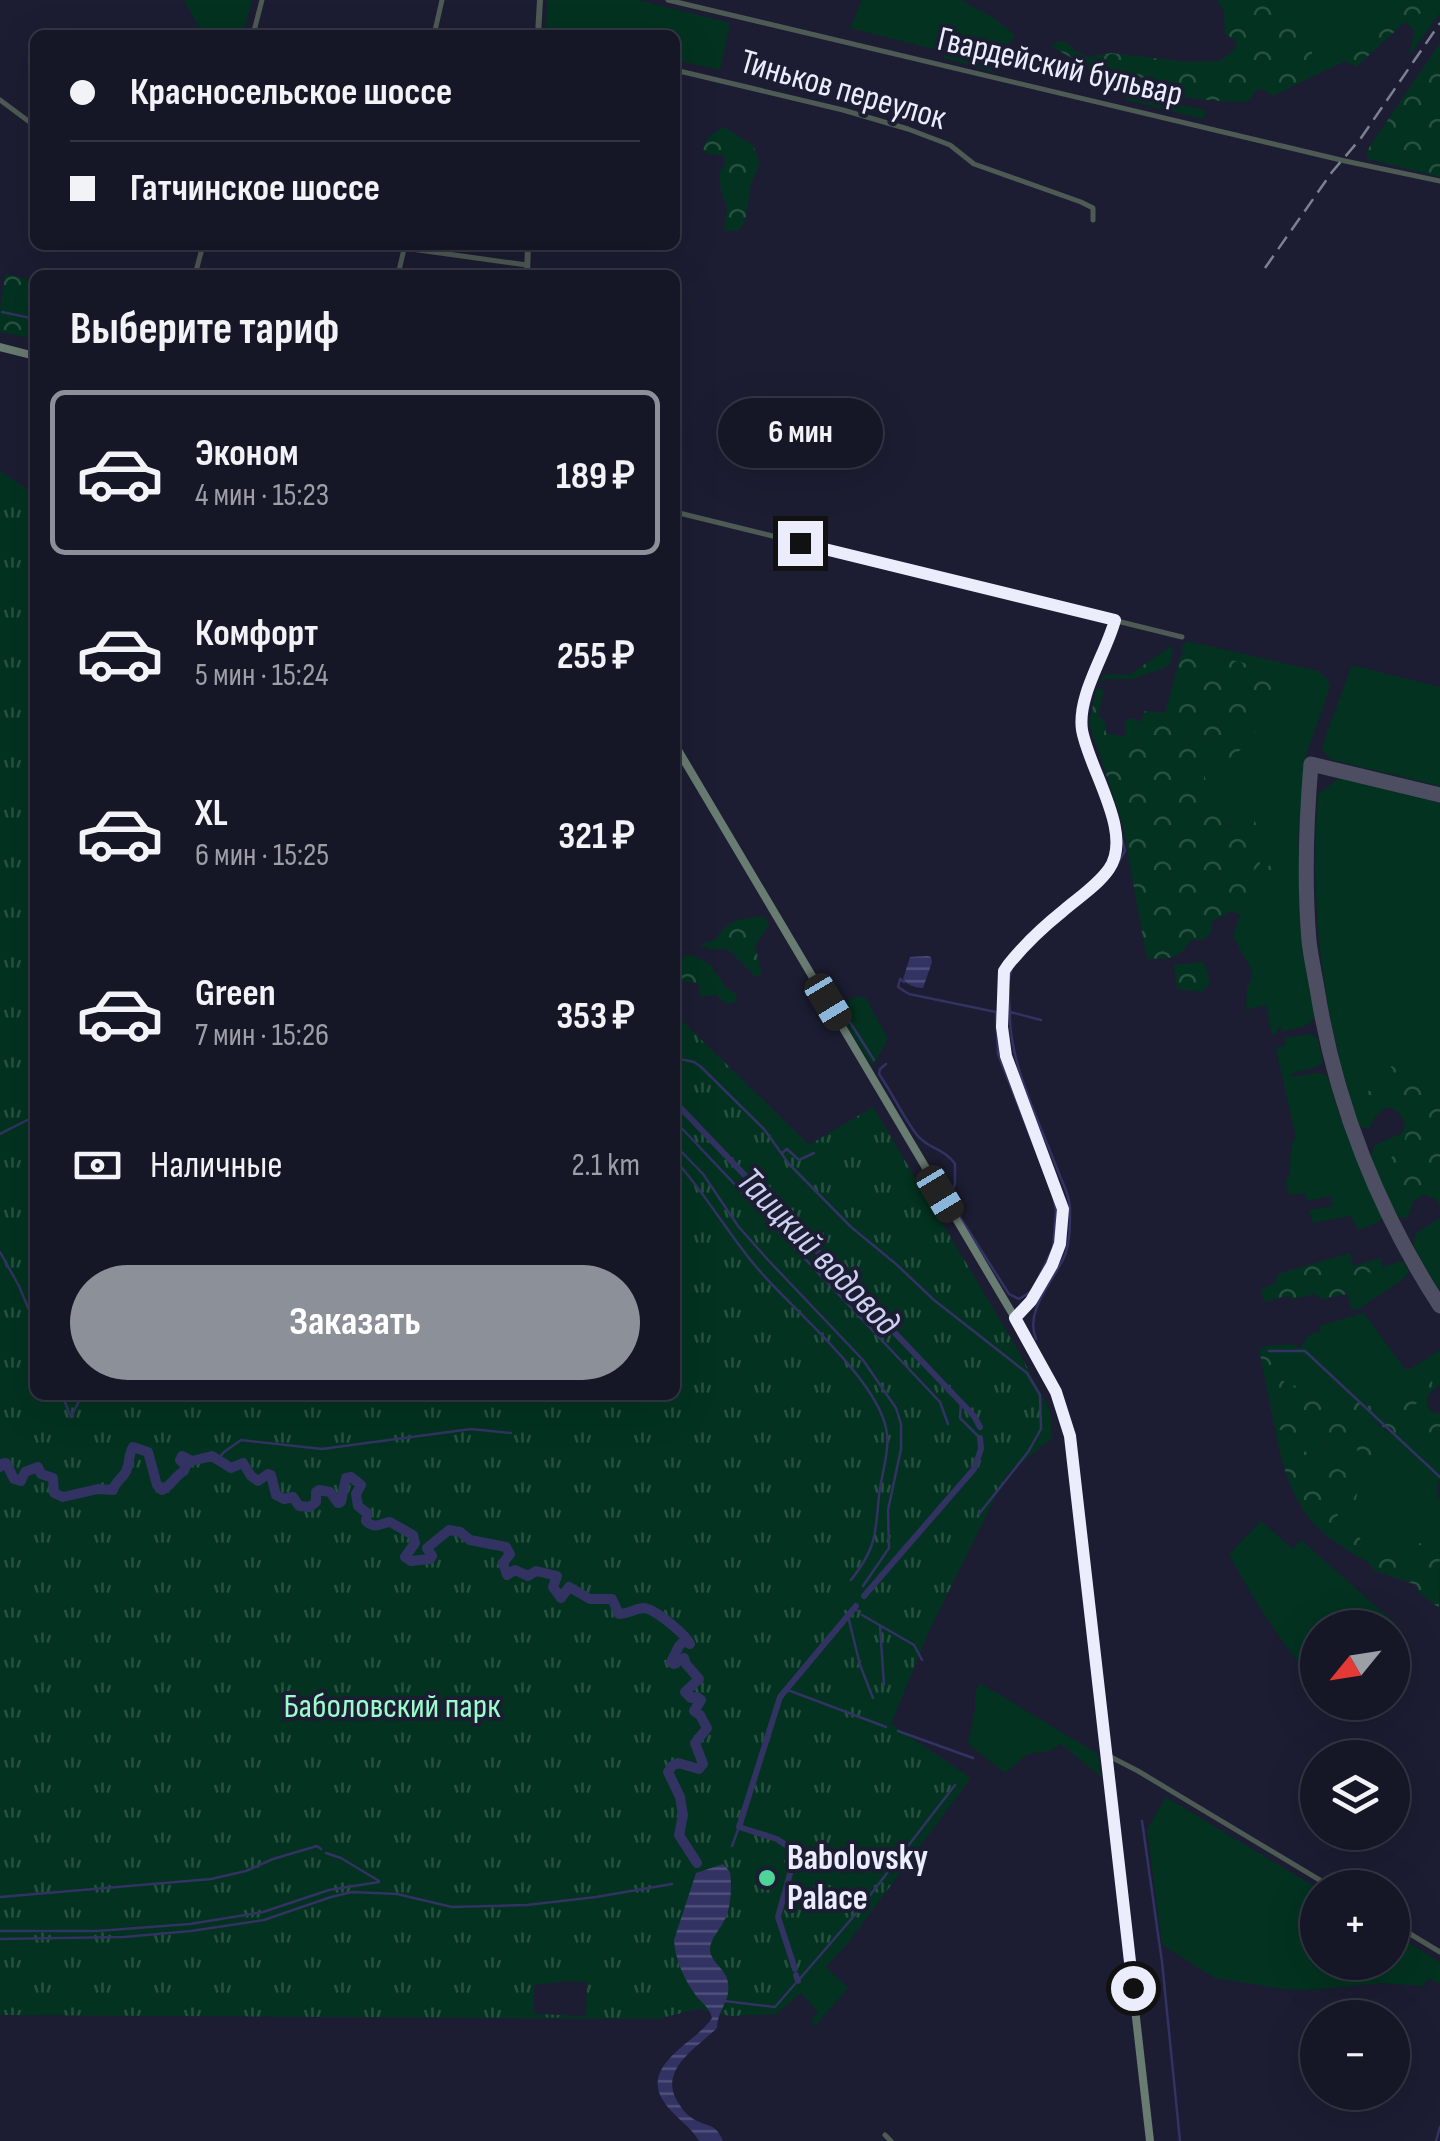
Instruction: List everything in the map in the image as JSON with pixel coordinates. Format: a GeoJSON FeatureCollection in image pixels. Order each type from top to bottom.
{"type":"FeatureCollection","features":[{"type":"Feature","properties":{"kind":"main road"},"geometry":{"type":"LineString","coordinates":[[0,347],[30,355]]}},
{"type":"Feature","properties":{"kind":"main road"},"geometry":{"type":"LineString","coordinates":[[680,754],[1015,1318],[1067,1420],[1150,2141]]}},
{"type":"Feature","properties":{"kind":"street"},"geometry":{"type":"LineString","coordinates":[[254,30],[262,0]]}},
{"type":"Feature","properties":{"kind":"street"},"geometry":{"type":"LineString","coordinates":[[435,30],[442,0]]}},
{"type":"Feature","properties":{"kind":"street"},"geometry":{"type":"LineString","coordinates":[[538,30],[540,0]]}},
{"type":"Feature","properties":{"kind":"street","name":"Гвардейский бульвар"},"geometry":{"type":"LineString","coordinates":[[668,0],[1440,181]]}},
{"type":"Feature","properties":{"kind":"street","name":"Тиньков переулок"},"geometry":{"type":"LineString","coordinates":[[680,71],[843,110],[950,144],[974,164],[1093,208],[1092,220]]}},
{"type":"Feature","properties":{"kind":"street"},"geometry":{"type":"LineString","coordinates":[[0,100],[30,122]]}},
{"type":"Feature","properties":{"kind":"street"},"geometry":{"type":"LineString","coordinates":[[412,250],[527,265]]}},
{"type":"Feature","properties":{"kind":"street"},"geometry":{"type":"LineString","coordinates":[[527,270],[528,250]]}},
{"type":"Feature","properties":{"kind":"street"},"geometry":{"type":"LineString","coordinates":[[680,513],[1182,636]]}},
{"type":"Feature","properties":{"kind":"street"},"geometry":{"type":"LineString","coordinates":[[1015,1318],[1031,1301],[1052,1265],[1060,1244],[1063,1209],[1006,1056],[1002,1027],[1004,971],[1039,932],[1097,882],[1116,854],[1115,828],[1088,750],[1082,719],[1083,702],[1115,620]]}},
{"type":"Feature","properties":{"kind":"street"},"geometry":{"type":"LineString","coordinates":[[1105,1754],[1303,1870]]}},
{"type":"Feature","properties":{"kind":"street"},"geometry":{"type":"LineString","coordinates":[[1410,1934],[1440,1952]]}},
{"type":"Feature","properties":{"kind":"street"},"geometry":{"type":"LineString","coordinates":[[885,2135],[891,2141]]}},
{"type":"Feature","properties":{"kind":"green space"},"geometry":{"type":"Polygon","coordinates":[[[184,0],[252,0],[244,30],[200,30],[184,0]]]}},
{"type":"Feature","properties":{"kind":"green space"},"geometry":{"type":"Polygon","coordinates":[[[547,0],[639,0],[730,23],[720,70],[680,61],[680,30],[546,30],[547,0]]]}},
{"type":"Feature","properties":{"kind":"green space"},"geometry":{"type":"Polygon","coordinates":[[[862,0],[961,0],[1015,35],[992,72],[944,58],[944,52],[850,28],[862,0]]]}},
{"type":"Feature","properties":{"kind":"green space"},"geometry":{"type":"Polygon","coordinates":[[[1217,0],[1266,0],[1277,11],[1285,5],[1309,39],[1311,63],[1327,65],[1374,39],[1410,0],[1432,0],[1356,67],[1345,61],[1272,96],[1263,89],[1255,91],[1245,102],[1193,98],[1144,88],[1098,71],[1051,46],[1066,42],[1089,57],[1111,53],[1187,62],[1220,61],[1235,49],[1236,40],[1225,34],[1224,11],[1217,0]]]}},
{"type":"Feature","properties":{"kind":"green space"},"geometry":{"type":"Polygon","coordinates":[[[1266,0],[1410,0],[1374,39],[1327,65],[1311,63],[1309,40],[1286,6],[1277,11],[1266,0]]]}},
{"type":"Feature","properties":{"kind":"green space"},"geometry":{"type":"Polygon","coordinates":[[[1432,0],[1440,0],[1440,13],[1408,58],[1415,31],[1405,22],[1417,17],[1432,0]]]}},
{"type":"Feature","properties":{"kind":"green space"},"geometry":{"type":"Polygon","coordinates":[[[1440,43],[1440,177],[1369,159],[1366,152],[1440,43]]]}},
{"type":"Feature","properties":{"kind":"green space"},"geometry":{"type":"Polygon","coordinates":[[[1127,92],[1204,110],[1206,114],[1203,119],[1126,100],[1127,92]]]}},
{"type":"Feature","properties":{"kind":"green space"},"geometry":{"type":"Polygon","coordinates":[[[724,127],[753,145],[760,163],[751,184],[745,221],[739,230],[724,231],[727,208],[720,172],[725,164],[724,155],[702,150],[709,136],[724,127]]]}},
{"type":"Feature","properties":{"kind":"green space"},"geometry":{"type":"Polygon","coordinates":[[[5,274],[30,280],[30,338],[0,332],[5,274]]]}},
{"type":"Feature","properties":{"kind":"green space","name":"Баболовский парк"},"geometry":{"type":"Polygon","coordinates":[[[0,471],[30,492],[30,1400],[680,1400],[680,1019],[809,1145],[873,1107],[1050,1410],[1052,1438],[1006,1475],[928,1633],[891,1724],[971,1778],[847,1944],[776,2014],[730,2016],[698,2009],[657,2019],[0,2015],[0,471]],[[587,1982],[534,1985],[534,2014],[586,2016],[587,1982]]]}},
{"type":"Feature","properties":{"kind":"green space"},"geometry":{"type":"Polygon","coordinates":[[[1187,641],[1318,671],[1330,687],[1306,755],[1298,838],[1302,929],[1315,1019],[1282,1032],[1281,1027],[1277,1028],[1272,1035],[1266,1005],[1246,1010],[1251,969],[1233,936],[1243,906],[1262,875],[1253,871],[1253,841],[1199,803],[1199,792],[1208,791],[1201,759],[1202,737],[1215,744],[1213,752],[1230,787],[1234,767],[1231,757],[1277,671],[1187,649],[1181,651],[1187,641]]]}},
{"type":"Feature","properties":{"kind":"green space"},"geometry":{"type":"Polygon","coordinates":[[[1171,646],[1169,666],[1133,679],[1100,682],[1101,677],[1109,674],[1129,675],[1171,646]]]}},
{"type":"Feature","properties":{"kind":"green space"},"geometry":{"type":"Polygon","coordinates":[[[1186,649],[1277,671],[1256,730],[1231,757],[1245,779],[1239,786],[1230,787],[1213,752],[1215,744],[1203,737],[1201,759],[1208,791],[1199,793],[1199,803],[1231,827],[1237,812],[1252,814],[1261,836],[1253,841],[1254,857],[1260,865],[1253,871],[1262,875],[1270,864],[1275,869],[1274,875],[1268,877],[1260,904],[1243,906],[1241,916],[1231,910],[1212,920],[1211,932],[1203,940],[1191,940],[1177,955],[1147,959],[1122,822],[1089,723],[1097,688],[1104,690],[1098,715],[1105,722],[1106,733],[1125,737],[1126,721],[1132,718],[1140,722],[1145,711],[1165,713],[1186,649]]]}},
{"type":"Feature","properties":{"kind":"green space"},"geometry":{"type":"Polygon","coordinates":[[[1352,665],[1440,687],[1440,786],[1332,760],[1322,750],[1352,665]]]}},
{"type":"Feature","properties":{"kind":"green space"},"geometry":{"type":"Polygon","coordinates":[[[1339,778],[1440,803],[1440,1206],[1436,1199],[1424,1195],[1413,1201],[1408,1218],[1397,1217],[1371,1155],[1375,1145],[1402,1133],[1405,1124],[1398,1111],[1387,1107],[1369,1128],[1360,1127],[1326,995],[1316,895],[1318,794],[1339,778]]]}},
{"type":"Feature","properties":{"kind":"green space"},"geometry":{"type":"Polygon","coordinates":[[[761,916],[769,925],[755,946],[760,976],[756,977],[729,950],[710,949],[701,944],[715,940],[737,920],[761,916]]]}},
{"type":"Feature","properties":{"kind":"green space"},"geometry":{"type":"Polygon","coordinates":[[[691,955],[710,964],[726,988],[736,994],[735,1002],[727,1004],[716,995],[701,997],[697,983],[680,980],[680,960],[691,955]]]}},
{"type":"Feature","properties":{"kind":"green space"},"geometry":{"type":"Polygon","coordinates":[[[1203,962],[1209,985],[1202,992],[1177,989],[1174,965],[1203,962]]]}},
{"type":"Feature","properties":{"kind":"green space"},"geometry":{"type":"Polygon","coordinates":[[[856,996],[866,998],[888,1039],[874,1065],[838,1011],[856,996]]]}},
{"type":"Feature","properties":{"kind":"green space"},"geometry":{"type":"Polygon","coordinates":[[[1311,1034],[1318,1039],[1323,1063],[1291,1074],[1327,1075],[1343,1126],[1382,1219],[1358,1230],[1351,1216],[1312,1223],[1309,1210],[1333,1206],[1331,1196],[1307,1201],[1305,1193],[1289,1195],[1285,1179],[1289,1177],[1296,1138],[1275,1045],[1286,1045],[1285,1038],[1311,1034]]]}},
{"type":"Feature","properties":{"kind":"green space"},"geometry":{"type":"Polygon","coordinates":[[[1392,1066],[1400,1071],[1397,1088],[1403,1091],[1421,1069],[1428,1071],[1440,1105],[1440,1180],[1401,1199],[1394,1191],[1387,1160],[1404,1149],[1408,1129],[1425,1118],[1435,1104],[1433,1098],[1414,1099],[1405,1106],[1371,1105],[1363,1101],[1361,1094],[1379,1086],[1392,1066]]]}},
{"type":"Feature","properties":{"kind":"green space"},"geometry":{"type":"Polygon","coordinates":[[[1440,1218],[1440,1292],[1413,1246],[1416,1233],[1440,1218]]]}},
{"type":"Feature","properties":{"kind":"green space"},"geometry":{"type":"Polygon","coordinates":[[[1350,1253],[1353,1266],[1381,1258],[1384,1276],[1373,1279],[1370,1272],[1353,1277],[1362,1308],[1352,1310],[1347,1294],[1322,1299],[1315,1294],[1292,1299],[1287,1296],[1264,1302],[1261,1289],[1275,1283],[1278,1274],[1350,1253]]]}},
{"type":"Feature","properties":{"kind":"green space"},"geometry":{"type":"Polygon","coordinates":[[[1404,1262],[1409,1272],[1362,1308],[1353,1277],[1404,1262]]]}},
{"type":"Feature","properties":{"kind":"green space"},"geometry":{"type":"Polygon","coordinates":[[[1364,1313],[1405,1369],[1440,1350],[1440,1384],[1428,1395],[1427,1405],[1433,1413],[1440,1414],[1440,1420],[1400,1424],[1397,1419],[1421,1398],[1425,1371],[1389,1397],[1366,1407],[1354,1398],[1327,1399],[1281,1380],[1266,1346],[1292,1344],[1300,1348],[1309,1335],[1320,1332],[1319,1326],[1364,1313]]]}},
{"type":"Feature","properties":{"kind":"green space"},"geometry":{"type":"Polygon","coordinates":[[[1266,1346],[1281,1380],[1327,1399],[1354,1398],[1366,1407],[1389,1397],[1425,1371],[1431,1373],[1433,1388],[1397,1419],[1400,1424],[1440,1420],[1440,1431],[1406,1437],[1374,1421],[1352,1421],[1355,1428],[1378,1432],[1379,1438],[1400,1454],[1408,1466],[1405,1470],[1396,1467],[1394,1455],[1380,1444],[1375,1452],[1379,1457],[1376,1461],[1357,1451],[1359,1437],[1329,1444],[1308,1432],[1294,1435],[1275,1428],[1259,1349],[1266,1346]]]}},
{"type":"Feature","properties":{"kind":"green space"},"geometry":{"type":"Polygon","coordinates":[[[1361,1417],[1396,1435],[1440,1431],[1440,1534],[1401,1552],[1384,1542],[1379,1555],[1370,1558],[1369,1563],[1353,1554],[1361,1539],[1337,1519],[1339,1508],[1287,1442],[1278,1444],[1275,1428],[1294,1435],[1308,1432],[1328,1444],[1360,1437],[1375,1453],[1380,1444],[1407,1465],[1384,1442],[1354,1428],[1352,1421],[1361,1417]]]}},
{"type":"Feature","properties":{"kind":"green space"},"geometry":{"type":"Polygon","coordinates":[[[1287,1442],[1352,1476],[1358,1489],[1356,1500],[1339,1508],[1337,1519],[1361,1539],[1353,1554],[1320,1530],[1298,1501],[1278,1444],[1287,1442]]]}},
{"type":"Feature","properties":{"kind":"green space"},"geometry":{"type":"Polygon","coordinates":[[[1261,1521],[1293,1549],[1301,1540],[1380,1610],[1300,1610],[1300,1664],[1269,1622],[1229,1554],[1261,1521]]]}},
{"type":"Feature","properties":{"kind":"green space"},"geometry":{"type":"Polygon","coordinates":[[[1440,1534],[1439,1608],[1418,1592],[1417,1585],[1375,1571],[1369,1563],[1369,1558],[1379,1555],[1390,1538],[1401,1552],[1440,1534]]]}},
{"type":"Feature","properties":{"kind":"green space"},"geometry":{"type":"Polygon","coordinates":[[[980,1683],[1098,1754],[1101,1777],[1061,1744],[1050,1751],[1028,1754],[1005,1773],[968,1744],[980,1683]]]}},
{"type":"Feature","properties":{"kind":"green space"},"geometry":{"type":"Polygon","coordinates":[[[1166,1797],[1300,1878],[1300,1980],[1410,1980],[1410,1943],[1440,1962],[1440,1984],[1428,1978],[1424,1986],[1381,1983],[1312,1990],[1215,1978],[1162,1945],[1147,1829],[1166,1797]]]}},
{"type":"Feature","properties":{"kind":"green space"},"geometry":{"type":"Polygon","coordinates":[[[826,1967],[848,1988],[815,2026],[811,2021],[818,2012],[801,1993],[826,1967]]]}},
{"type":"Feature","properties":{"kind":"shaded area"},"geometry":{"type":"Polygon","coordinates":[[[928,956],[932,962],[923,988],[907,983],[903,979],[910,957],[928,956]]]}},
{"type":"Feature","properties":{"kind":"shaded area"},"geometry":{"type":"Polygon","coordinates":[[[723,1864],[730,1872],[730,1903],[710,1948],[727,1978],[728,1995],[717,2028],[683,2059],[672,2088],[683,2110],[713,2128],[723,2141],[699,2141],[666,2105],[658,2086],[665,2064],[712,2018],[685,1977],[674,1940],[696,1873],[723,1864]]]}},
{"type":"Feature","properties":{"kind":"waterway"},"geometry":{"type":"LineString","coordinates":[[2,312],[30,318]]}},
{"type":"Feature","properties":{"kind":"waterway"},"geometry":{"type":"LineString","coordinates":[[1095,679],[1085,720],[1125,851],[1116,866]]}},
{"type":"Feature","properties":{"kind":"waterway"},"geometry":{"type":"LineString","coordinates":[[1012,967],[1008,984],[1010,1012],[1041,1020]]}},
{"type":"Feature","properties":{"kind":"waterway"},"geometry":{"type":"LineString","coordinates":[[886,1064],[879,1074],[912,1128],[921,1140],[955,1164],[955,1184],[949,1196],[953,1206],[1009,1294],[1019,1299],[1032,1291],[1053,1248],[1056,1211],[1053,1194],[998,1054],[996,1012],[909,994],[898,987],[900,979],[904,982]]}},
{"type":"Feature","properties":{"kind":"waterway"},"geometry":{"type":"LineString","coordinates":[[841,1008],[874,1060]]}},
{"type":"Feature","properties":{"kind":"waterway"},"geometry":{"type":"LineString","coordinates":[[1010,1012],[1019,1070],[1070,1204],[1067,1250],[1037,1307],[1033,1328],[1036,1339]]}},
{"type":"Feature","properties":{"kind":"waterway"},"geometry":{"type":"LineString","coordinates":[[680,1059],[701,1067],[764,1129],[789,1164],[851,1227],[934,1300],[1027,1373],[1040,1395],[1041,1429],[1028,1452],[979,1514]]}},
{"type":"Feature","properties":{"kind":"waterway","name":"Таицкий водовод"},"geometry":{"type":"LineString","coordinates":[[680,1107],[974,1416],[980,1427]]}},
{"type":"Feature","properties":{"kind":"waterway"},"geometry":{"type":"LineString","coordinates":[[0,1134],[30,1119]]}},
{"type":"Feature","properties":{"kind":"waterway"},"geometry":{"type":"LineString","coordinates":[[680,1126],[940,1402],[948,1424]]}},
{"type":"Feature","properties":{"kind":"waterway"},"geometry":{"type":"LineString","coordinates":[[782,1153],[787,1149],[799,1160]]}},
{"type":"Feature","properties":{"kind":"waterway"},"geometry":{"type":"LineString","coordinates":[[680,1150],[703,1174],[738,1226],[863,1360],[896,1408],[901,1424],[901,1449],[888,1510],[889,1548],[863,1586]]}},
{"type":"Feature","properties":{"kind":"waterway"},"geometry":{"type":"LineString","coordinates":[[801,1159],[814,1153]]}},
{"type":"Feature","properties":{"kind":"waterway"},"geometry":{"type":"LineString","coordinates":[[680,1166],[758,1269],[850,1366],[879,1408],[887,1444],[875,1531],[866,1558],[851,1580]]}},
{"type":"Feature","properties":{"kind":"waterway"},"geometry":{"type":"LineString","coordinates":[[0,1252],[30,1312]]}},
{"type":"Feature","properties":{"kind":"waterway"},"geometry":{"type":"LineString","coordinates":[[1269,1351],[1305,1351],[1440,1477]]}},
{"type":"Feature","properties":{"kind":"waterway"},"geometry":{"type":"LineString","coordinates":[[64,1400],[71,1417],[80,1400]]}},
{"type":"Feature","properties":{"kind":"waterway","name":"Таицкий водовод"},"geometry":{"type":"LineString","coordinates":[[961,1402],[960,1418],[980,1438]]}},
{"type":"Feature","properties":{"kind":"waterway"},"geometry":{"type":"LineString","coordinates":[[218,1459],[241,1440],[322,1449],[471,1429],[511,1433]]}},
{"type":"Feature","properties":{"kind":"waterway","name":"Таицкий водовод"},"geometry":{"type":"LineString","coordinates":[[864,1596],[974,1469],[981,1449],[980,1438]]}},
{"type":"Feature","properties":{"kind":"waterway"},"geometry":{"type":"LineString","coordinates":[[0,1467],[6,1463],[14,1479],[21,1481],[25,1472],[38,1467],[41,1474],[53,1478],[54,1493],[63,1497],[98,1489],[113,1490],[127,1470],[133,1447],[148,1452],[162,1490],[184,1471],[182,1456],[192,1461],[212,1456],[231,1468],[243,1463],[258,1481],[271,1475],[276,1495],[284,1499],[293,1497],[299,1506],[310,1507],[319,1490],[330,1492],[341,1502],[346,1478],[351,1477],[361,1485],[356,1494],[358,1506],[367,1513],[369,1524],[390,1522],[413,1535],[415,1543],[405,1557],[411,1561],[430,1559],[427,1548],[449,1530],[460,1532],[470,1540],[506,1547],[510,1554],[503,1563],[507,1575],[515,1570],[528,1576],[536,1571],[557,1576],[553,1587],[561,1598],[569,1587],[590,1599],[612,1599],[619,1614],[644,1608],[655,1613],[690,1644],[684,1641],[671,1662],[684,1658],[699,1679],[685,1692],[701,1700],[694,1711],[707,1728],[695,1743],[703,1764],[699,1769],[678,1763],[668,1772],[680,1797],[683,1815],[679,1835],[697,1863]]}},
{"type":"Feature","properties":{"kind":"waterway","name":"Таицкий водовод"},"geometry":{"type":"LineString","coordinates":[[795,1969],[778,1917],[796,1852],[777,1839],[739,1827],[780,1697],[856,1606]]}},
{"type":"Feature","properties":{"kind":"waterway","name":"Таицкий водовод"},"geometry":{"type":"LineString","coordinates":[[854,1609],[858,1611]]}},
{"type":"Feature","properties":{"kind":"waterway"},"geometry":{"type":"LineString","coordinates":[[862,1615],[914,1645],[922,1660]]}},
{"type":"Feature","properties":{"kind":"waterway"},"geometry":{"type":"LineString","coordinates":[[848,1616],[873,1698]]}},
{"type":"Feature","properties":{"kind":"waterway"},"geometry":{"type":"LineString","coordinates":[[880,1626],[884,1685]]}},
{"type":"Feature","properties":{"kind":"waterway"},"geometry":{"type":"LineString","coordinates":[[785,1689],[886,1727]]}},
{"type":"Feature","properties":{"kind":"waterway"},"geometry":{"type":"LineString","coordinates":[[898,1731],[973,1758]]}},
{"type":"Feature","properties":{"kind":"waterway"},"geometry":{"type":"LineString","coordinates":[[797,1982],[854,1916],[955,1785]]}},
{"type":"Feature","properties":{"kind":"waterway"},"geometry":{"type":"LineString","coordinates":[[1142,1821],[1162,1962],[1180,2141]]}},
{"type":"Feature","properties":{"kind":"waterway"},"geometry":{"type":"LineString","coordinates":[[732,1846],[739,1827]]}},
{"type":"Feature","properties":{"kind":"waterway"},"geometry":{"type":"LineString","coordinates":[[0,1897],[211,1879],[317,1846],[321,1849]]}},
{"type":"Feature","properties":{"kind":"waterway"},"geometry":{"type":"LineString","coordinates":[[326,1853],[379,1881]]}},
{"type":"Feature","properties":{"kind":"waterway"},"geometry":{"type":"LineString","coordinates":[[0,1931],[97,1931],[190,1924],[263,1912],[329,1890],[379,1882]]}},
{"type":"Feature","properties":{"kind":"waterway"},"geometry":{"type":"LineString","coordinates":[[0,1939],[124,1937],[191,1931],[264,1920],[352,1892],[397,1894],[452,1907],[527,1905],[672,1884]]}},
{"type":"Feature","properties":{"kind":"waterway","name":"Таицкий водовод"},"geometry":{"type":"LineString","coordinates":[[796,1975],[798,1981]]}},
{"type":"Feature","properties":{"kind":"waterway"},"geometry":{"type":"LineString","coordinates":[[724,2001],[775,2007],[795,1984]]}},
{"type":"Feature","properties":{"kind":"waterway"},"geometry":{"type":"LineString","coordinates":[[1436,2141],[1440,2127]]}},
{"type":"Feature","properties":{"kind":"taxiway"},"geometry":{"type":"LineString","coordinates":[[1440,795],[1311,764],[1306,874],[1312,960],[1326,1035],[1348,1117],[1379,1195],[1440,1306]]}},
{"type":"Feature","properties":{"kind":"railway"},"geometry":{"type":"LineString","coordinates":[[1265,268],[1440,23]]}},
{"type":"Feature","properties":{"kind":"place","name":"Babolovsky Palace"},"geometry":{"type":"Point","coordinates":[767,1878]}},
{"type":"Feature","properties":{"kind":"route"},"geometry":{"type":"LineString","coordinates":[[800,543],[1115,620],[1083,702],[1082,732],[1115,828],[1116,854],[1097,882],[1014,956],[1004,971],[1002,1027],[1006,1056],[1063,1209],[1063,1229],[1052,1265],[1031,1301],[1015,1318],[1056,1392],[1070,1436],[1133,1988]]}}]}
